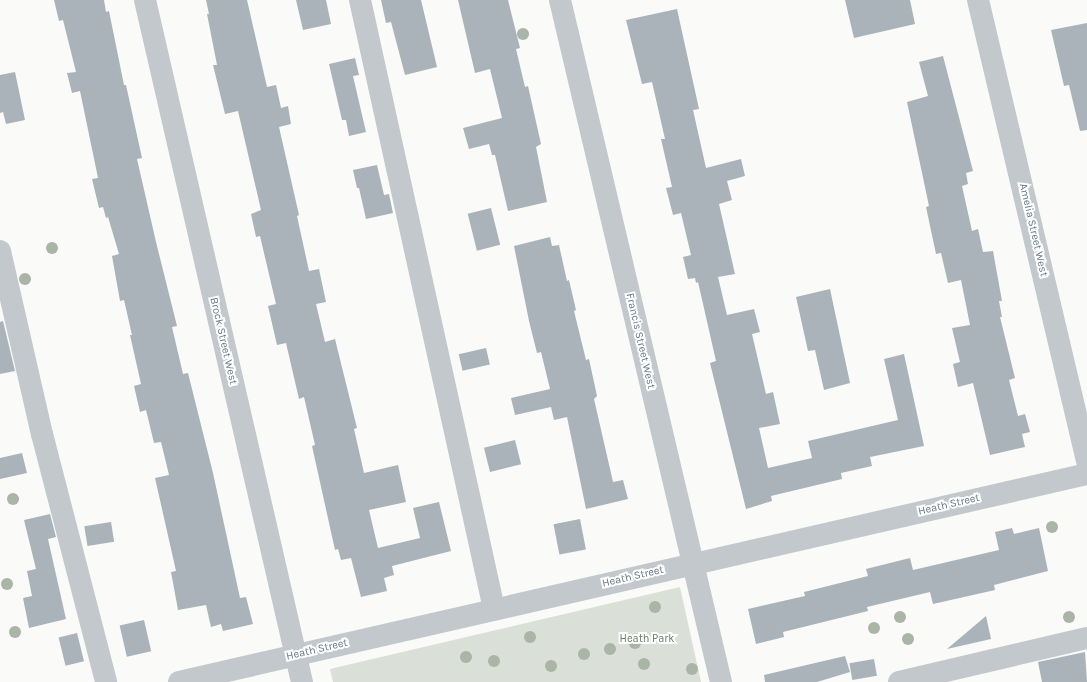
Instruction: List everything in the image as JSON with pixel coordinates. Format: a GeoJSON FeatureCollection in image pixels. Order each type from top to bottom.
{"type":"FeatureCollection","features":[{"type":"Feature","properties":{"kind":"street","name":"Brock Street West"},"geometry":{"type":"LineString","coordinates":[[145,0],[302,682]]}},
{"type":"Feature","properties":{"kind":"street"},"geometry":{"type":"LineString","coordinates":[[360,0],[494,609]]}},
{"type":"Feature","properties":{"kind":"street","name":"Francis Street West"},"geometry":{"type":"LineString","coordinates":[[560,0],[721,682]]}},
{"type":"Feature","properties":{"kind":"street","name":"Amelia Street West"},"geometry":{"type":"LineString","coordinates":[[978,0],[1087,460]]}},
{"type":"Feature","properties":{"kind":"street"},"geometry":{"type":"LineString","coordinates":[[0,250],[42,434],[106,682]]}},
{"type":"Feature","properties":{"kind":"street","name":"Heath Street"},"geometry":{"type":"LineString","coordinates":[[178,682],[1087,474]]}},
{"type":"Feature","properties":{"kind":"street"},"geometry":{"type":"LineString","coordinates":[[898,682],[928,679],[1087,638]]}},
{"type":"Feature","properties":{"kind":"green space","name":"Heath Park"},"geometry":{"type":"Polygon","coordinates":[[[680,587],[701,682],[333,682],[330,669],[680,587]]]}},
{"type":"Feature","properties":{"kind":"building"},"geometry":{"type":"Polygon","coordinates":[[[54,0],[104,0],[106,12],[109,11],[124,85],[126,85],[142,158],[137,159],[177,326],[172,327],[183,374],[188,373],[213,473],[240,598],[246,597],[253,624],[223,631],[221,624],[211,627],[206,605],[178,610],[171,572],[176,571],[155,478],[169,475],[161,442],[154,443],[146,410],[140,412],[134,386],[141,384],[124,300],[120,301],[112,256],[119,254],[108,217],[106,218],[103,207],[99,208],[92,179],[98,178],[80,91],[72,93],[67,73],[76,72],[63,20],[59,21],[54,0]]]}},
{"type":"Feature","properties":{"kind":"building"},"geometry":{"type":"Polygon","coordinates":[[[206,0],[247,0],[267,87],[276,85],[281,108],[288,106],[291,124],[279,127],[299,215],[297,216],[309,271],[319,269],[326,302],[316,304],[325,342],[335,339],[357,428],[354,429],[364,473],[398,465],[406,502],[369,510],[378,548],[420,538],[413,508],[439,502],[451,551],[392,566],[394,575],[384,578],[387,591],[361,597],[351,558],[341,560],[338,549],[335,550],[312,446],[315,445],[304,397],[299,399],[286,343],[277,345],[268,306],[276,304],[260,236],[256,237],[251,214],[261,210],[238,111],[225,114],[213,65],[217,65],[207,14],[209,14],[206,0]]]}},
{"type":"Feature","properties":{"kind":"building"},"geometry":{"type":"Polygon","coordinates":[[[296,0],[326,0],[331,24],[303,30],[296,0]]]}},
{"type":"Feature","properties":{"kind":"building"},"geometry":{"type":"Polygon","coordinates":[[[381,0],[421,0],[437,67],[405,75],[391,22],[386,23],[381,0]]]}},
{"type":"Feature","properties":{"kind":"building"},"geometry":{"type":"Polygon","coordinates":[[[458,0],[508,0],[520,48],[516,49],[525,87],[528,86],[541,144],[536,147],[547,202],[508,211],[495,155],[492,155],[489,144],[469,149],[463,128],[502,118],[490,69],[475,73],[458,0]]]}},
{"type":"Feature","properties":{"kind":"building"},"geometry":{"type":"Polygon","coordinates":[[[845,0],[910,0],[915,24],[854,38],[845,0]]]}},
{"type":"Feature","properties":{"kind":"building"},"geometry":{"type":"Polygon","coordinates":[[[677,9],[699,109],[693,110],[706,168],[741,159],[745,176],[727,181],[732,200],[719,204],[735,274],[718,277],[727,315],[754,309],[760,332],[752,334],[766,394],[773,392],[780,424],[759,428],[768,468],[812,458],[808,441],[898,420],[884,359],[904,354],[924,446],[870,457],[872,466],[841,473],[842,479],[771,496],[772,501],[746,509],[710,363],[716,361],[698,282],[696,283],[695,278],[688,279],[683,257],[691,255],[681,213],[673,215],[666,188],[672,187],[661,139],[665,139],[652,82],[642,84],[626,20],[677,9]]]}},
{"type":"Feature","properties":{"kind":"building"},"geometry":{"type":"Polygon","coordinates":[[[1087,23],[1087,130],[1080,131],[1069,85],[1064,86],[1051,30],[1087,23]]]}},
{"type":"Feature","properties":{"kind":"building"},"geometry":{"type":"Polygon","coordinates":[[[943,56],[973,171],[966,173],[968,184],[962,186],[972,231],[978,229],[983,252],[993,251],[1002,301],[999,301],[1002,317],[1000,317],[1015,378],[1009,380],[1018,416],[1025,414],[1030,432],[1022,434],[1025,447],[990,455],[973,383],[958,387],[953,364],[960,362],[952,328],[970,325],[961,280],[948,283],[941,253],[936,254],[926,207],[929,206],[907,102],[928,96],[919,62],[943,56]]]}},
{"type":"Feature","properties":{"kind":"building"},"geometry":{"type":"Polygon","coordinates":[[[355,58],[359,75],[353,76],[366,132],[349,136],[346,120],[342,120],[329,64],[355,58]]]}},
{"type":"Feature","properties":{"kind":"building"},"geometry":{"type":"Polygon","coordinates":[[[15,72],[25,120],[6,124],[3,112],[0,113],[0,75],[15,72]]]}},
{"type":"Feature","properties":{"kind":"building"},"geometry":{"type":"Polygon","coordinates":[[[377,165],[384,195],[389,194],[393,213],[366,219],[353,170],[377,165]]]}},
{"type":"Feature","properties":{"kind":"building"},"geometry":{"type":"Polygon","coordinates":[[[491,208],[500,245],[477,251],[468,214],[491,208]]]}},
{"type":"Feature","properties":{"kind":"building"},"geometry":{"type":"Polygon","coordinates":[[[550,237],[552,246],[559,245],[567,281],[569,280],[576,310],[574,311],[586,360],[589,359],[597,396],[594,399],[613,482],[623,480],[628,499],[586,509],[567,417],[554,420],[551,407],[515,415],[511,398],[550,389],[541,352],[537,353],[514,246],[550,237]]]}},
{"type":"Feature","properties":{"kind":"building"},"geometry":{"type":"Polygon","coordinates":[[[830,289],[850,383],[824,390],[815,350],[808,351],[796,297],[830,289]]]}},
{"type":"Feature","properties":{"kind":"building"},"geometry":{"type":"Polygon","coordinates":[[[3,321],[15,371],[0,374],[0,322],[3,321]]]}},
{"type":"Feature","properties":{"kind":"building"},"geometry":{"type":"Polygon","coordinates":[[[486,348],[490,365],[463,371],[459,354],[486,348]]]}},
{"type":"Feature","properties":{"kind":"building"},"geometry":{"type":"Polygon","coordinates":[[[515,440],[521,464],[490,472],[484,448],[515,440]]]}},
{"type":"Feature","properties":{"kind":"building"},"geometry":{"type":"Polygon","coordinates":[[[22,453],[27,473],[0,479],[0,458],[22,453]]]}},
{"type":"Feature","properties":{"kind":"building"},"geometry":{"type":"Polygon","coordinates":[[[50,514],[56,537],[48,539],[66,619],[29,628],[23,598],[32,596],[27,571],[36,569],[24,520],[50,514]]]}},
{"type":"Feature","properties":{"kind":"building"},"geometry":{"type":"Polygon","coordinates":[[[580,519],[586,549],[559,555],[553,524],[580,519]]]}},
{"type":"Feature","properties":{"kind":"building"},"geometry":{"type":"Polygon","coordinates":[[[111,522],[114,542],[87,546],[84,526],[111,522]]]}},
{"type":"Feature","properties":{"kind":"building"},"geometry":{"type":"Polygon","coordinates":[[[1012,528],[1014,534],[1039,528],[1048,571],[994,585],[995,590],[933,604],[930,592],[867,607],[868,611],[783,632],[784,637],[756,644],[748,609],[805,596],[804,592],[868,576],[866,569],[910,558],[913,570],[999,550],[995,532],[1012,528]]]}},
{"type":"Feature","properties":{"kind":"building"},"geometry":{"type":"Polygon","coordinates":[[[986,616],[991,639],[947,649],[986,616]]]}},
{"type":"Feature","properties":{"kind":"building"},"geometry":{"type":"Polygon","coordinates":[[[144,620],[151,651],[127,657],[120,626],[144,620]]]}},
{"type":"Feature","properties":{"kind":"building"},"geometry":{"type":"Polygon","coordinates":[[[77,633],[84,661],[66,666],[59,638],[77,633]]]}},
{"type":"Feature","properties":{"kind":"building"},"geometry":{"type":"Polygon","coordinates":[[[1085,652],[1087,682],[1042,682],[1038,662],[1085,652]]]}},
{"type":"Feature","properties":{"kind":"building"},"geometry":{"type":"Polygon","coordinates":[[[845,656],[850,672],[817,682],[765,682],[764,675],[845,656]]]}},
{"type":"Feature","properties":{"kind":"building"},"geometry":{"type":"Polygon","coordinates":[[[874,659],[877,676],[852,680],[849,663],[874,659]]]}}]}
